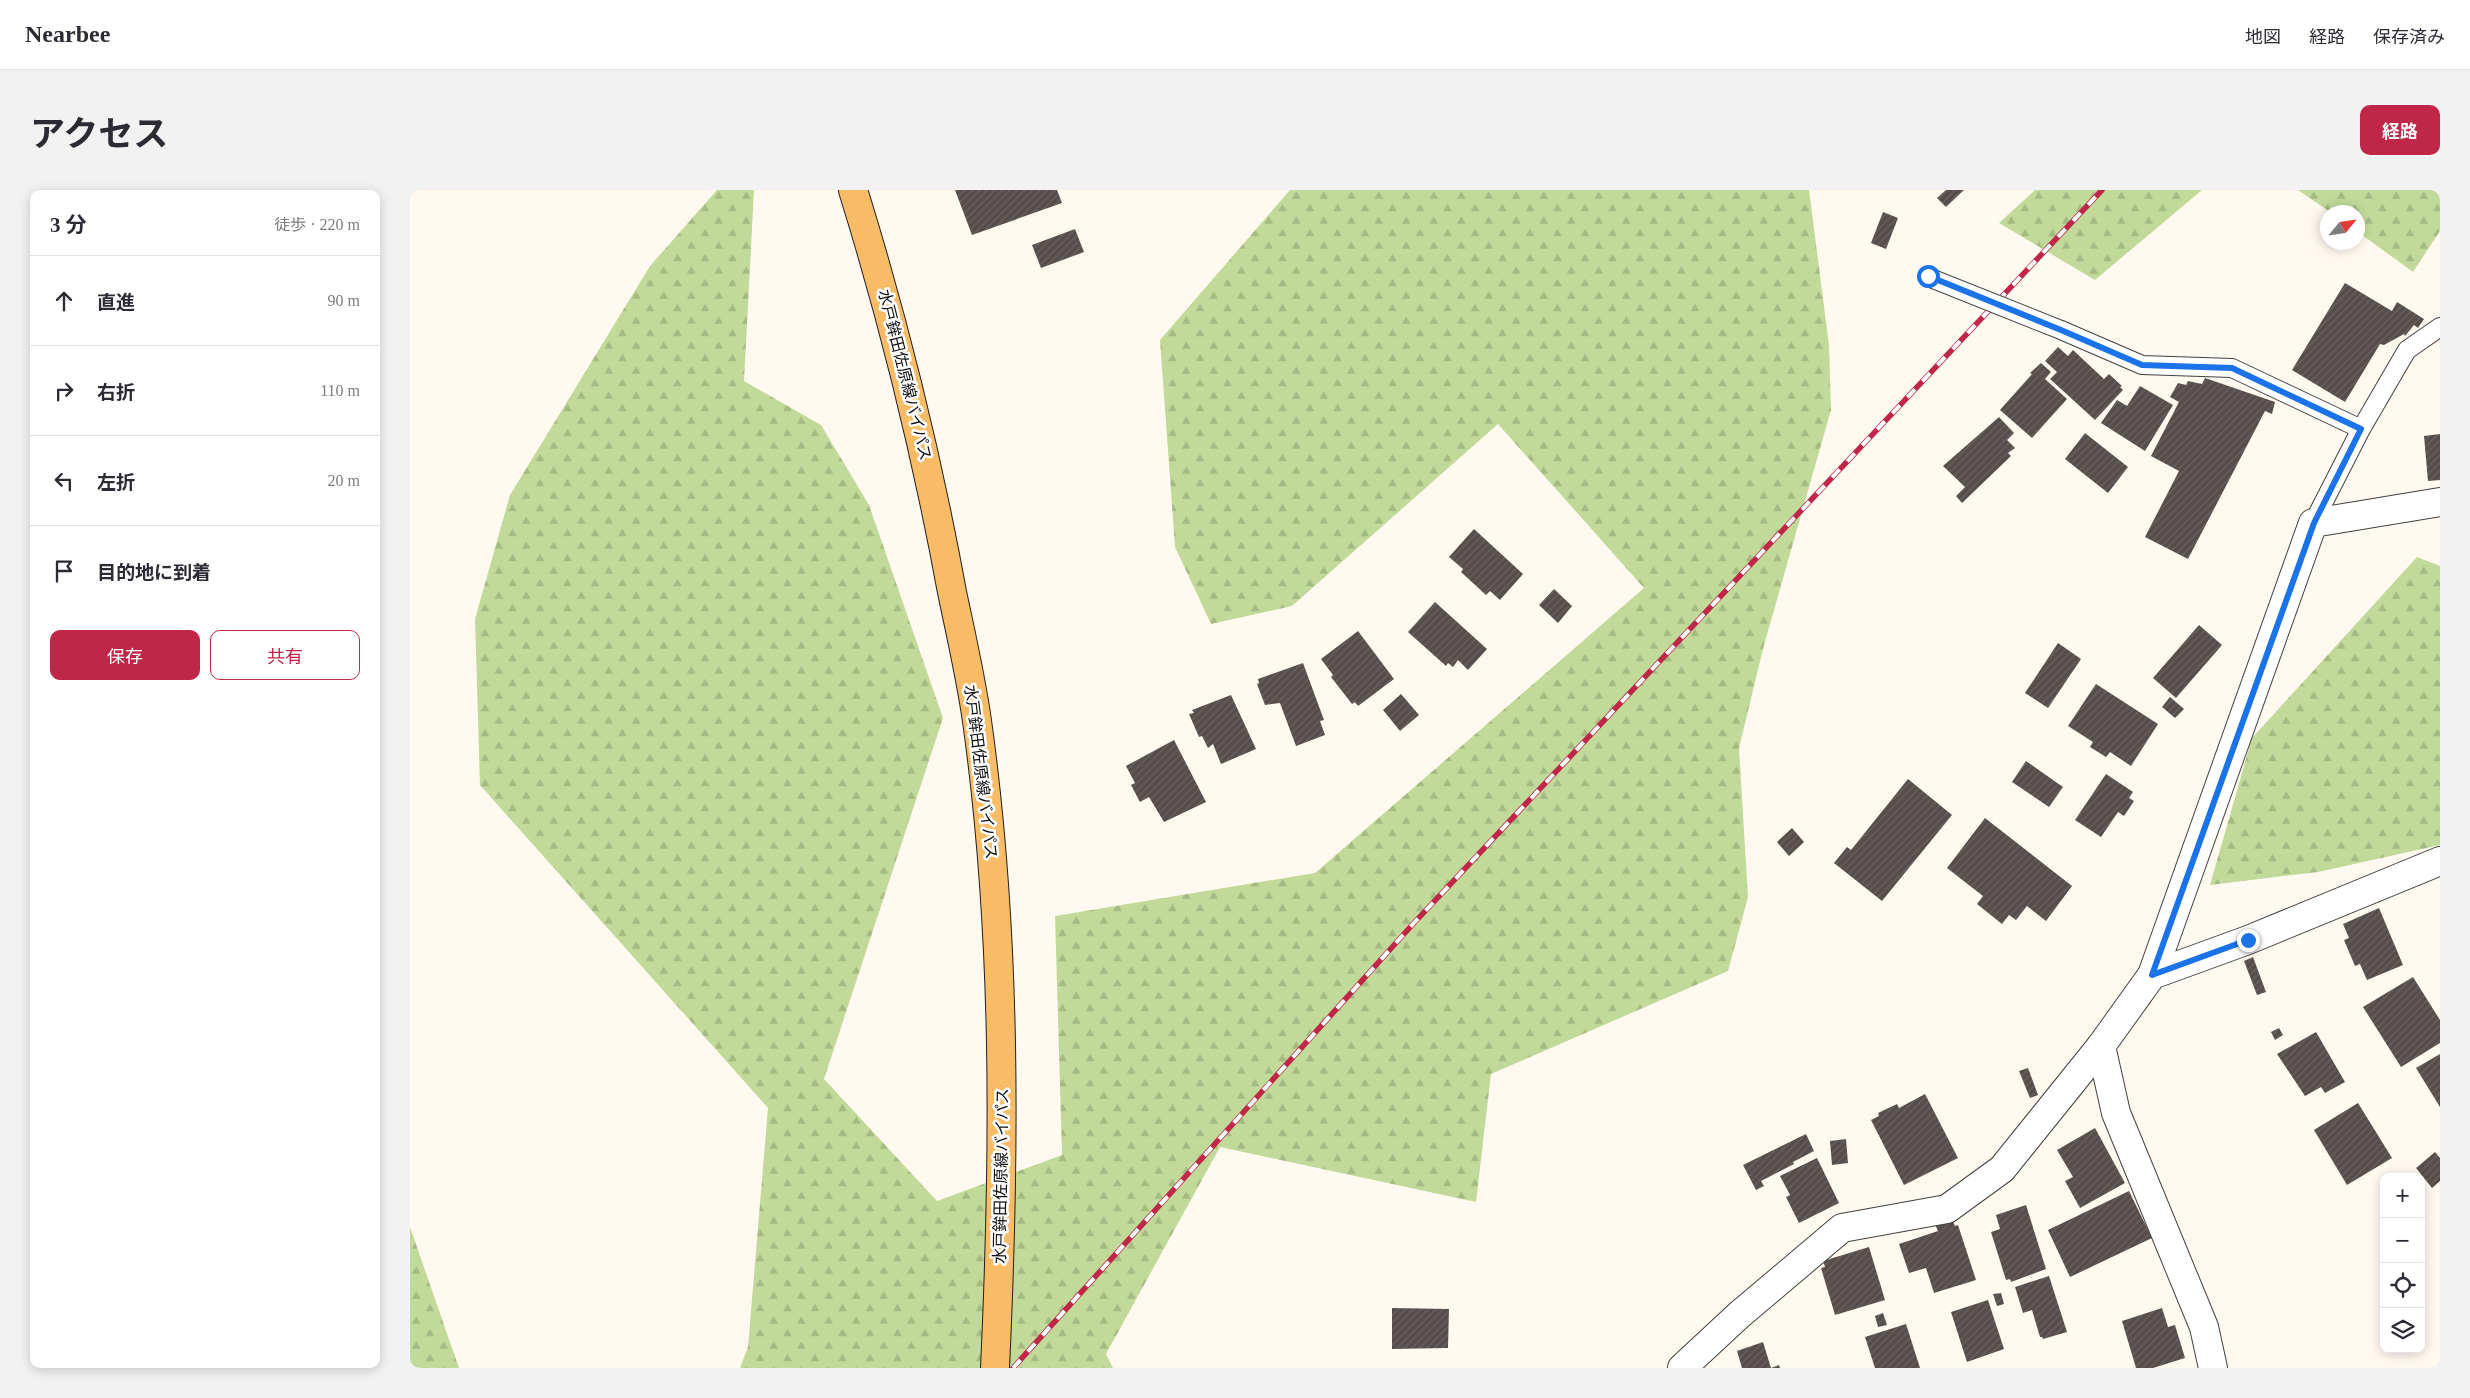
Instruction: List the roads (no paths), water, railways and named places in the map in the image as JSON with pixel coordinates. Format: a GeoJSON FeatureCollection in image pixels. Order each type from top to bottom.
{"type":"FeatureCollection","features":[{"type":"Feature","properties":{"kind":"main road","name":"水戸鉾田佐原線バイパス"},"geometry":{"type":"LineString","coordinates":[[853,190],[881,280],[933,491],[977,720],[993,870],[1003,1063],[1000,1273],[995,1368]]}},
{"type":"Feature","properties":{"kind":"street"},"geometry":{"type":"LineString","coordinates":[[1682,1368],[1739,1315],[1842,1228],[1947,1209],[2002,1168],[2100,1046],[2152,975],[2314,523],[2440,502]]}},
{"type":"Feature","properties":{"kind":"street"},"geometry":{"type":"LineString","coordinates":[[2152,975],[2248,940],[2440,861]]}},
{"type":"Feature","properties":{"kind":"street"},"geometry":{"type":"LineString","coordinates":[[2100,1046],[2116,1113],[2204,1327],[2213,1368]]}},
{"type":"Feature","properties":{"kind":"lane"},"geometry":{"type":"LineString","coordinates":[[1928,276],[2142,365],[2232,368],[2361,429]]}},
{"type":"Feature","properties":{"kind":"lane"},"geometry":{"type":"LineString","coordinates":[[2314,523],[2361,429],[2406,350],[2440,327]]}},
{"type":"Feature","properties":{"kind":"railway"},"geometry":{"type":"LineString","coordinates":[[1013,1368],[1413,924],[2102,190]]}}]}
